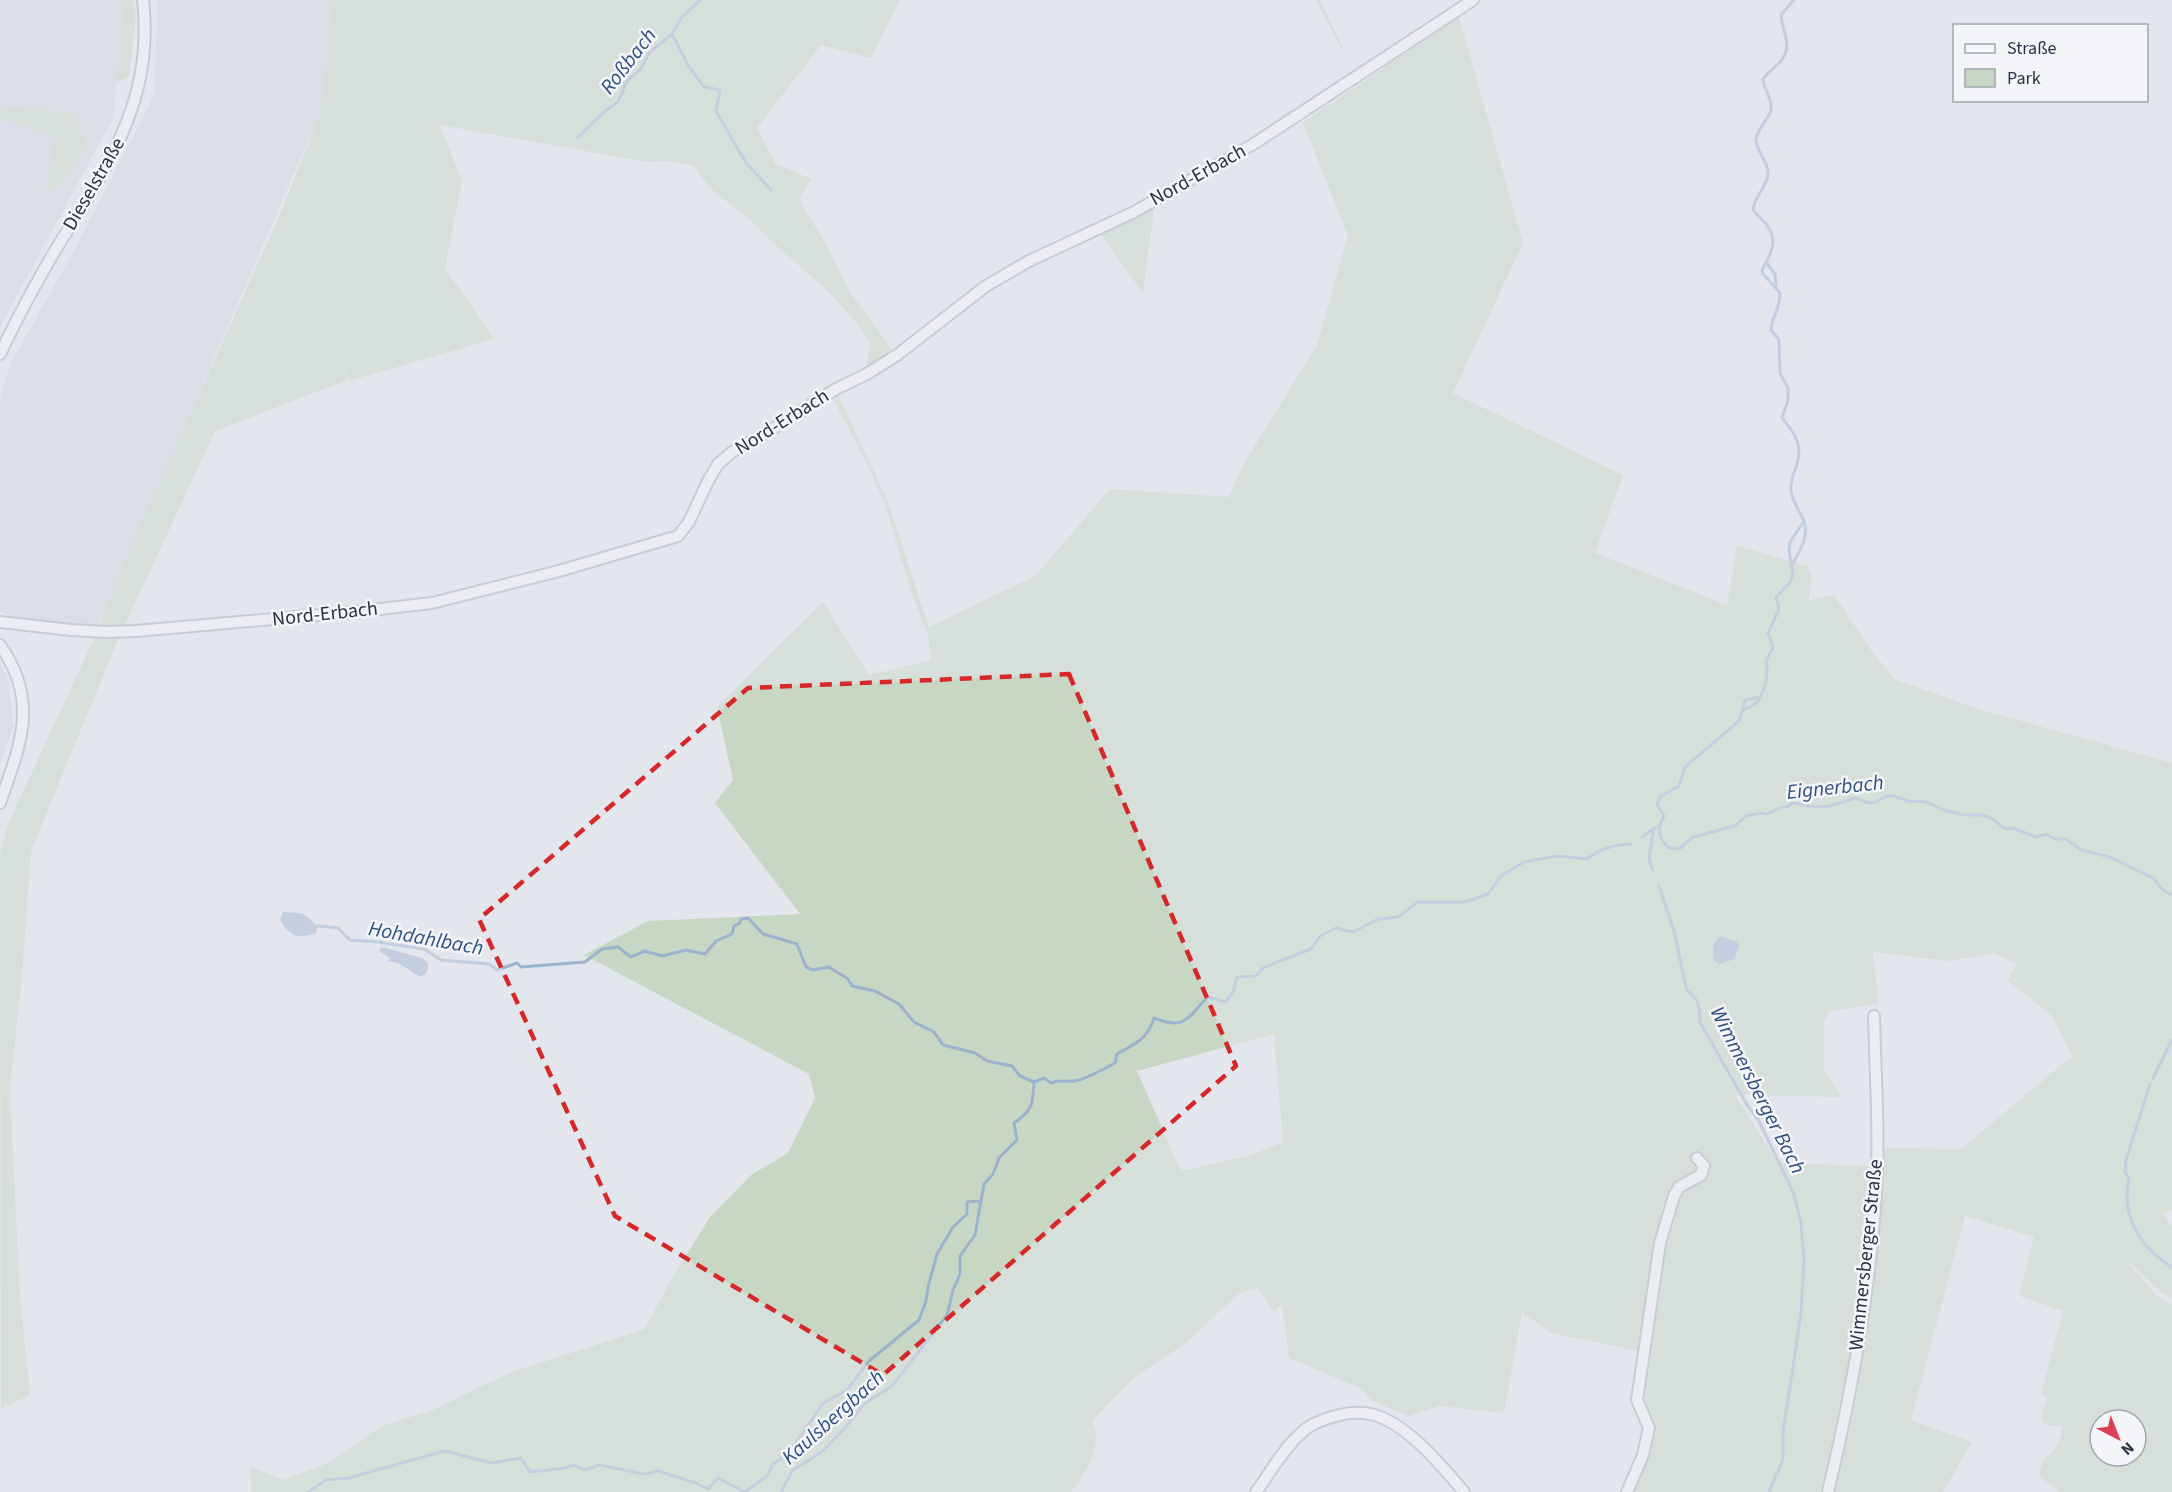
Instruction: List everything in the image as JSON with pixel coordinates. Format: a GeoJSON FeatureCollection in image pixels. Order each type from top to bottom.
{"type":"FeatureCollection","features":[{"type":"Feature","properties":{"kind":"street","name":"Dieselstraße"},"geometry":{"type":"LineString","coordinates":[[0,354],[45,268],[109,164],[125,129],[137,95],[142,61],[143,0]]}},
{"type":"Feature","properties":{"kind":"street","name":"Nord-Erbach"},"geometry":{"type":"LineString","coordinates":[[0,622],[106,632],[307,617],[432,603],[559,571],[678,536],[689,522],[718,464],[732,452],[836,389],[887,362],[986,286],[1037,256],[1134,212],[1252,145],[1473,0]]}},
{"type":"Feature","properties":{"kind":"street"},"geometry":{"type":"LineString","coordinates":[[0,645],[14,669],[21,690],[24,725],[18,752],[0,803]]}},
{"type":"Feature","properties":{"kind":"street","name":"Wimmersberger Straße"},"geometry":{"type":"LineString","coordinates":[[1828,1492],[1849,1402],[1874,1221],[1877,1170],[1874,1016]]}},
{"type":"Feature","properties":{"kind":"street"},"geometry":{"type":"LineString","coordinates":[[1627,1492],[1643,1455],[1649,1428],[1637,1400],[1660,1243],[1674,1196],[1679,1187],[1701,1175],[1704,1170],[1704,1166],[1697,1158]]}},
{"type":"Feature","properties":{"kind":"street"},"geometry":{"type":"LineString","coordinates":[[1256,1492],[1286,1449],[1301,1432],[1320,1421],[1338,1415],[1356,1413],[1371,1414],[1394,1425],[1434,1457],[1464,1492]]}},
{"type":"Feature","properties":{"kind":"highlighted area"},"geometry":{"type":"Polygon","coordinates":[[[1069,674],[1236,1066],[883,1375],[615,1216],[479,919],[748,688],[1069,674]]]}},
{"type":"Feature","properties":{"kind":"shaded area"},"geometry":{"type":"Polygon","coordinates":[[[0,0],[121,0],[123,13],[113,118],[0,327],[0,0]]]}},
{"type":"Feature","properties":{"kind":"shaded area"},"geometry":{"type":"Polygon","coordinates":[[[158,0],[332,0],[334,14],[321,111],[97,628],[8,616],[0,611],[0,398],[11,363],[74,251],[154,95],[158,0]]]}},
{"type":"Feature","properties":{"kind":"shaded area"},"geometry":{"type":"Polygon","coordinates":[[[0,662],[9,682],[13,728],[0,764],[0,662]]]}},
{"type":"Feature","properties":{"kind":"green space"},"geometry":{"type":"Polygon","coordinates":[[[121,0],[133,0],[136,15],[129,77],[116,83],[123,13],[121,0]]]}},
{"type":"Feature","properties":{"kind":"green space"},"geometry":{"type":"Polygon","coordinates":[[[330,0],[900,0],[871,58],[821,45],[757,128],[775,163],[811,179],[800,197],[805,210],[826,244],[850,292],[895,354],[866,374],[870,343],[859,326],[830,293],[751,221],[710,188],[693,165],[665,161],[647,162],[440,125],[462,181],[445,268],[494,339],[349,381],[340,361],[347,380],[215,431],[117,642],[31,851],[10,1091],[20,1296],[30,1395],[1,1409],[0,854],[7,826],[92,643],[135,537],[282,210],[321,111],[332,16],[330,0]]]}},
{"type":"Feature","properties":{"kind":"green space"},"geometry":{"type":"Polygon","coordinates":[[[1315,0],[1320,0],[1350,63],[1315,0]]]}},
{"type":"Feature","properties":{"kind":"green space"},"geometry":{"type":"Polygon","coordinates":[[[1459,17],[1523,243],[1453,393],[1623,475],[1595,553],[1727,605],[1737,546],[1808,566],[1812,575],[1809,600],[1834,595],[1873,653],[1896,680],[1982,710],[2172,763],[2172,1210],[2164,1214],[2172,1227],[2172,1298],[2161,1292],[2125,1259],[2157,1296],[2172,1305],[2172,1492],[2060,1492],[2039,1476],[2043,1460],[2057,1445],[2062,1431],[2062,1426],[2043,1423],[2041,1414],[2047,1398],[2041,1394],[2063,1311],[2019,1296],[2034,1237],[1965,1216],[1911,1420],[1972,1442],[1943,1492],[1632,1492],[1653,1428],[1645,1399],[1648,1353],[1551,1333],[1522,1312],[1504,1413],[1440,1406],[1408,1416],[1371,1400],[1362,1389],[1289,1358],[1282,1304],[1274,1312],[1258,1288],[1239,1293],[1186,1343],[1135,1377],[1092,1421],[1096,1439],[1095,1449],[1082,1477],[1071,1492],[251,1492],[250,1466],[283,1480],[328,1463],[382,1426],[435,1409],[509,1373],[645,1329],[670,1281],[710,1217],[751,1175],[788,1153],[815,1098],[809,1074],[584,955],[648,921],[800,914],[715,803],[733,780],[717,707],[823,602],[869,675],[931,660],[928,636],[912,595],[885,504],[830,393],[836,390],[888,502],[929,627],[1035,576],[1110,489],[1229,497],[1243,465],[1317,345],[1348,235],[1303,122],[1459,17]],[[1873,952],[1879,1004],[1829,1011],[1824,1021],[1824,1071],[1842,1097],[1735,1095],[1778,1163],[1872,1166],[1872,1151],[1881,1148],[1961,1149],[2072,1056],[2051,1015],[2008,981],[2016,964],[1994,953],[1948,961],[1873,952]],[[1274,1034],[1137,1071],[1181,1171],[1252,1155],[1283,1142],[1274,1034]]]}},
{"type":"Feature","properties":{"kind":"green space"},"geometry":{"type":"Polygon","coordinates":[[[0,107],[73,113],[86,145],[62,184],[47,190],[54,136],[0,119],[0,107]]]}},
{"type":"Feature","properties":{"kind":"green space"},"geometry":{"type":"Polygon","coordinates":[[[1155,202],[1143,293],[1099,232],[1155,202]]]}},
{"type":"Feature","properties":{"kind":"water"},"geometry":{"type":"Polygon","coordinates":[[[283,912],[302,913],[318,926],[316,933],[300,936],[291,933],[280,920],[283,912]]]}},
{"type":"Feature","properties":{"kind":"water"},"geometry":{"type":"Polygon","coordinates":[[[1721,937],[1736,941],[1739,945],[1735,959],[1719,964],[1714,961],[1713,947],[1721,937]]]}},
{"type":"Feature","properties":{"kind":"water"},"geometry":{"type":"Polygon","coordinates":[[[382,947],[422,958],[428,963],[425,975],[418,975],[401,965],[388,961],[390,958],[379,951],[382,947]]]}},
{"type":"Feature","properties":{"kind":"waterway","name":"Roßbach"},"geometry":{"type":"LineString","coordinates":[[577,138],[605,111],[618,102],[627,81],[641,69],[649,53],[672,34],[682,17],[700,0]]}},
{"type":"Feature","properties":{"kind":"waterway","name":"Eignerbach"},"geometry":{"type":"LineString","coordinates":[[1794,0],[1781,15],[1787,45],[1784,56],[1763,79],[1771,102],[1771,110],[1756,140],[1767,165],[1768,175],[1753,209],[1770,230],[1773,241],[1771,253],[1762,270],[1780,293],[1771,330],[1779,340],[1780,373],[1788,388],[1788,401],[1782,417],[1794,434],[1799,448],[1791,491],[1794,503],[1804,521],[1790,542],[1793,575],[1790,583],[1776,597],[1779,609],[1768,633],[1773,648],[1766,661],[1767,677],[1762,694],[1755,704],[1743,710],[1739,721],[1685,767],[1679,786],[1661,796],[1657,804],[1664,816],[1660,824],[1662,839],[1667,847],[1679,849],[1693,837],[1735,826],[1746,816],[1767,814],[1792,803],[1815,807],[1830,806],[1855,798],[1869,803],[1893,796],[1909,801],[1926,802],[1964,815],[1982,815],[1991,818],[2006,829],[2013,828],[2036,837],[2046,834],[2055,839],[2066,839],[2081,850],[2110,857],[2153,878],[2164,891],[2172,895]]}},
{"type":"Feature","properties":{"kind":"waterway"},"geometry":{"type":"LineString","coordinates":[[672,34],[689,67],[704,87],[720,90],[716,111],[746,163],[771,190]]}},
{"type":"Feature","properties":{"kind":"waterway","name":"Eignerbach"},"geometry":{"type":"LineString","coordinates":[[1766,262],[1775,274],[1776,286]]}},
{"type":"Feature","properties":{"kind":"waterway","name":"Eignerbach"},"geometry":{"type":"LineString","coordinates":[[1793,563],[1805,538],[1804,521]]}},
{"type":"Feature","properties":{"kind":"waterway","name":"Eignerbach"},"geometry":{"type":"LineString","coordinates":[[1743,710],[1745,700],[1759,697]]}},
{"type":"Feature","properties":{"kind":"waterway","name":"Hohdahlbach"},"geometry":{"type":"LineString","coordinates":[[1642,837],[1658,826]]}},
{"type":"Feature","properties":{"kind":"waterway","name":"Wimmersberger Bach"},"geometry":{"type":"LineString","coordinates":[[1653,831],[1649,860],[1653,870]]}},
{"type":"Feature","properties":{"kind":"waterway","name":"Hohdahlbach"},"geometry":{"type":"LineString","coordinates":[[1034,1082],[1044,1078],[1051,1083],[1076,1081],[1098,1072],[1115,1063],[1117,1054],[1144,1036],[1154,1018],[1165,1022],[1180,1022],[1186,1020],[1208,997],[1226,1002],[1234,990],[1237,977],[1256,976],[1263,968],[1311,949],[1320,936],[1336,928],[1353,932],[1378,919],[1398,917],[1418,902],[1465,902],[1488,894],[1501,876],[1524,862],[1557,856],[1587,859],[1608,848],[1631,844]]}},
{"type":"Feature","properties":{"kind":"waterway","name":"Wimmersberger Bach"},"geometry":{"type":"LineString","coordinates":[[1659,886],[1674,931],[1687,991],[1698,1004],[1700,1022],[1747,1105],[1759,1121],[1794,1194],[1801,1223],[1804,1260],[1801,1313],[1783,1433],[1783,1459],[1769,1492]]}},
{"type":"Feature","properties":{"kind":"waterway","name":"Hohdahlbach"},"geometry":{"type":"LineString","coordinates":[[318,926],[338,928],[350,940],[424,949],[441,960],[489,964],[497,970],[517,963],[521,967],[585,962],[602,949],[618,947],[631,957],[645,951],[662,956],[686,950],[705,954],[716,941],[732,934],[734,926],[740,923],[741,919],[748,918],[763,934],[797,944],[806,967],[813,970],[829,967],[848,979],[852,986],[875,991],[899,1004],[914,1022],[934,1032],[943,1045],[975,1053],[987,1061],[1012,1066],[1020,1076],[1034,1082]]}},
{"type":"Feature","properties":{"kind":"waterway","name":"Eignerbach"},"geometry":{"type":"LineString","coordinates":[[2153,1078],[2172,1040]]}},
{"type":"Feature","properties":{"kind":"waterway","name":"Kaulsbergbach"},"geometry":{"type":"LineString","coordinates":[[781,1492],[792,1471],[823,1451],[864,1404],[892,1386],[947,1315],[953,1290],[960,1274],[960,1256],[975,1235],[984,1184],[993,1174],[999,1158],[1017,1140],[1014,1123],[1031,1106],[1034,1082]]}},
{"type":"Feature","properties":{"kind":"waterway","name":"Eignerbach"},"geometry":{"type":"LineString","coordinates":[[2150,1084],[2126,1160],[2125,1172],[2129,1178],[2128,1205],[2130,1218],[2142,1240],[2150,1250],[2172,1267]]}},
{"type":"Feature","properties":{"kind":"waterway"},"geometry":{"type":"LineString","coordinates":[[308,1492],[326,1480],[348,1478],[445,1451],[492,1463],[521,1458],[530,1472],[574,1465],[585,1470],[599,1465],[644,1474],[658,1471],[708,1489],[718,1478],[745,1492],[767,1476],[773,1464],[789,1453],[823,1403],[847,1390],[869,1361],[919,1320],[937,1254],[953,1227],[967,1214],[967,1202],[981,1201]]}}]}
